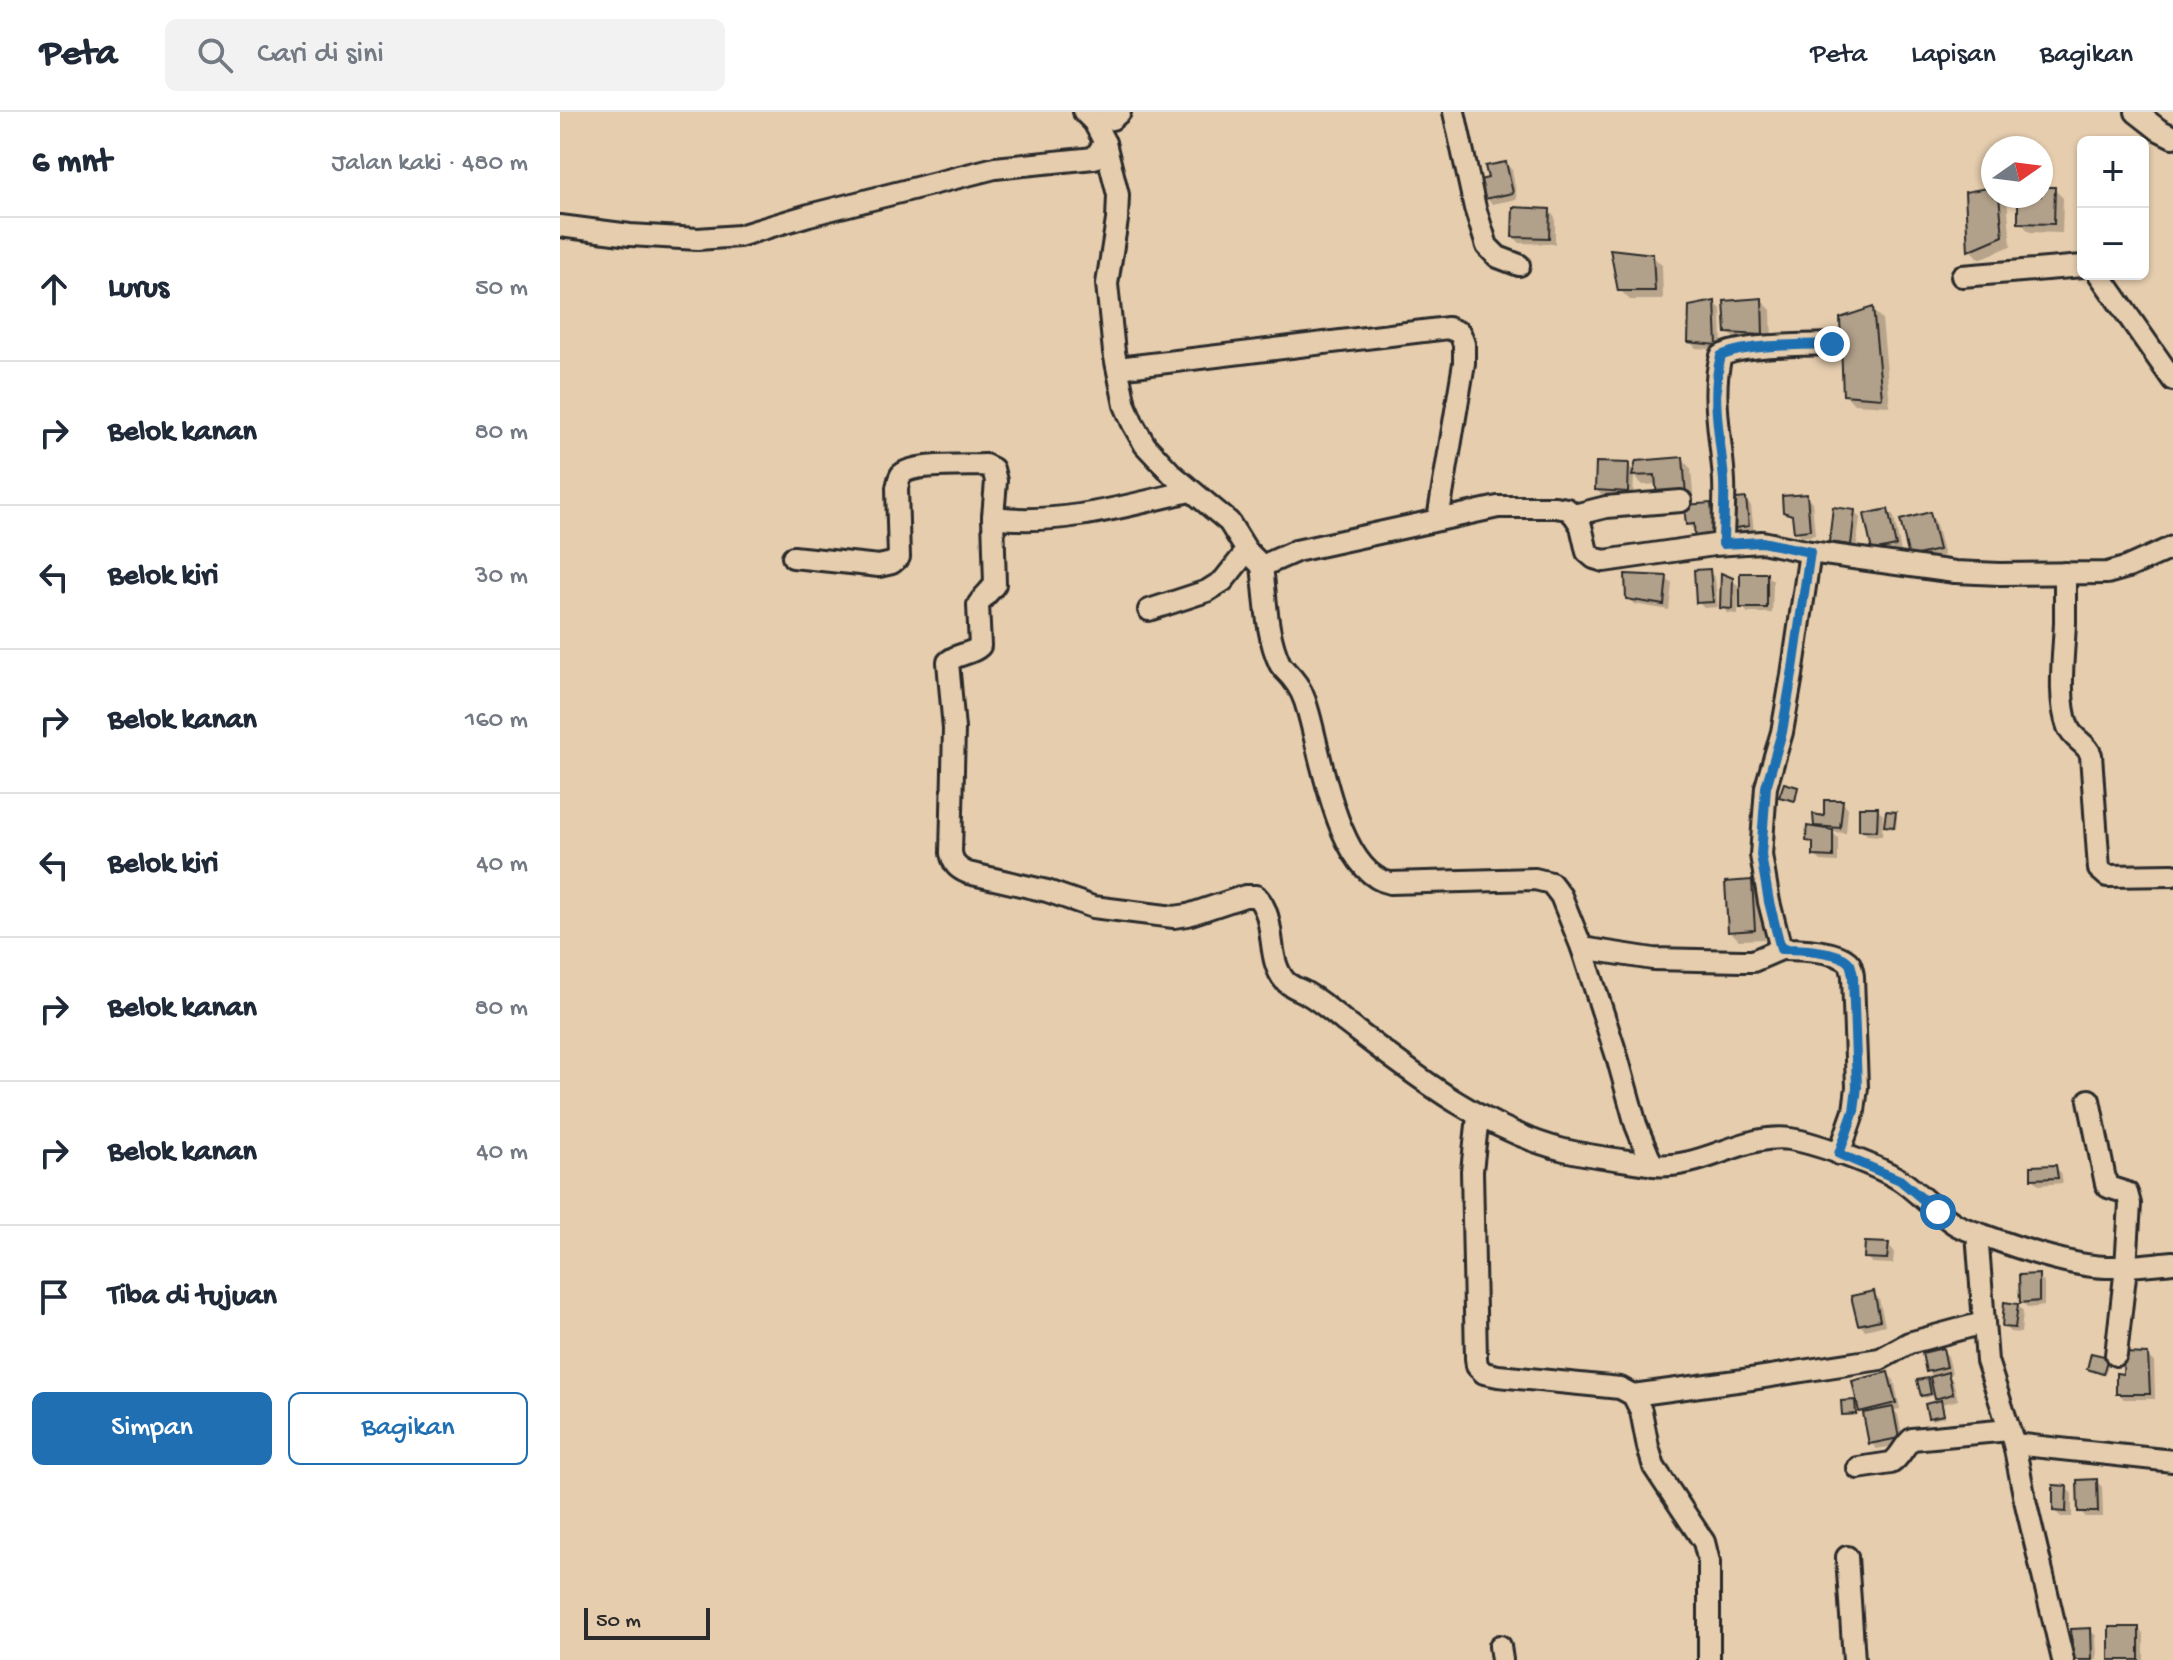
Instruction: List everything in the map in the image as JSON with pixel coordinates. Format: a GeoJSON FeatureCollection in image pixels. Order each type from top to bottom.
{"type":"FeatureCollection","features":[{"type":"Feature","properties":{"kind":"street"},"geometry":{"type":"LineString","coordinates":[[1089,117],[1112,119],[1120,112]]}},
{"type":"Feature","properties":{"kind":"street"},"geometry":{"type":"LineString","coordinates":[[1454,112],[1475,208],[1487,246],[1498,257],[1519,265]]}},
{"type":"Feature","properties":{"kind":"street"},"geometry":{"type":"LineString","coordinates":[[2136,112],[2173,137]]}},
{"type":"Feature","properties":{"kind":"street"},"geometry":{"type":"LineString","coordinates":[[1089,117],[1105,143],[1118,195],[1107,284],[1125,405],[1145,445],[1190,491],[1229,522],[1247,551],[1262,566],[1276,654],[1282,667],[1301,690],[1331,797],[1357,860],[1375,877],[1390,883],[1543,880],[1551,883],[1561,896],[1582,948],[1636,1125],[1654,1165]]}},
{"type":"Feature","properties":{"kind":"street"},"geometry":{"type":"LineString","coordinates":[[560,226],[698,239],[739,236],[995,168],[1094,158],[1105,143]]}},
{"type":"Feature","properties":{"kind":"street"},"geometry":{"type":"LineString","coordinates":[[1962,276],[2077,266]]}},
{"type":"Feature","properties":{"kind":"street"},"geometry":{"type":"LineString","coordinates":[[2103,280],[2173,380]]}},
{"type":"Feature","properties":{"kind":"street"},"geometry":{"type":"LineString","coordinates":[[1118,368],[1448,328],[1460,333],[1464,344],[1464,363],[1438,519]]}},
{"type":"Feature","properties":{"kind":"street"},"geometry":{"type":"LineString","coordinates":[[1723,544],[1724,482],[1717,415],[1721,356],[1766,347],[1832,344]]}},
{"type":"Feature","properties":{"kind":"street"},"geometry":{"type":"LineString","coordinates":[[793,557],[879,566],[892,563],[899,557],[897,488],[905,471],[926,467],[985,465],[993,469],[996,481],[993,517],[995,584],[978,605],[980,646],[948,662],[954,729],[951,853],[957,868],[1047,891],[1093,907],[1174,917],[1245,896],[1256,896],[1262,902],[1269,925],[1275,962],[1283,979],[1291,986],[1307,994],[1478,1116],[1564,1150],[1669,1166],[1770,1138],[1789,1139],[1839,1154],[1900,1180],[1957,1225],[2007,1244],[2104,1267],[2173,1262]]}},
{"type":"Feature","properties":{"kind":"street"},"geometry":{"type":"LineString","coordinates":[[993,517],[1012,520],[1055,517],[1117,508],[1190,491]]}},
{"type":"Feature","properties":{"kind":"street"},"geometry":{"type":"LineString","coordinates":[[1574,515],[1606,507],[1681,501]]}},
{"type":"Feature","properties":{"kind":"street"},"geometry":{"type":"LineString","coordinates":[[1262,566],[1296,551],[1498,507],[1567,509],[1581,526],[1587,552],[1604,561],[1723,544],[1762,542],[1810,552],[1955,572],[2107,573],[2173,547]]}},
{"type":"Feature","properties":{"kind":"street"},"geometry":{"type":"LineString","coordinates":[[1149,610],[1207,591],[1223,581],[1247,551]]}},
{"type":"Feature","properties":{"kind":"street"},"geometry":{"type":"LineString","coordinates":[[1781,949],[1761,855],[1766,787],[1782,732],[1810,552]]}},
{"type":"Feature","properties":{"kind":"street"},"geometry":{"type":"LineString","coordinates":[[2065,573],[2062,675],[2066,714],[2073,736],[2084,743],[2091,755],[2099,869],[2107,876],[2173,875]]}},
{"type":"Feature","properties":{"kind":"street"},"geometry":{"type":"LineString","coordinates":[[1582,948],[1653,959],[1753,961],[1781,949],[1801,949],[1842,957],[1851,965],[1853,977],[1857,1087],[1854,1111],[1839,1154]]}},
{"type":"Feature","properties":{"kind":"street"},"geometry":{"type":"LineString","coordinates":[[2089,1100],[2106,1184],[2123,1190],[2129,1197],[2126,1267],[2116,1355]]}},
{"type":"Feature","properties":{"kind":"street"},"geometry":{"type":"LineString","coordinates":[[1478,1116],[1472,1171],[1477,1366],[1484,1373],[1498,1376],[1620,1388],[1633,1395],[1641,1411],[1654,1467],[1693,1524],[1707,1552],[1709,1660]]}},
{"type":"Feature","properties":{"kind":"street"},"geometry":{"type":"LineString","coordinates":[[1977,1233],[1987,1361],[2011,1437],[2063,1660]]}},
{"type":"Feature","properties":{"kind":"street"},"geometry":{"type":"LineString","coordinates":[[1633,1395],[1880,1359],[1909,1343],[1983,1323]]}},
{"type":"Feature","properties":{"kind":"street"},"geometry":{"type":"LineString","coordinates":[[1858,1468],[1891,1463],[1912,1439],[2011,1437],[2173,1461]]}},
{"type":"Feature","properties":{"kind":"street"},"geometry":{"type":"LineString","coordinates":[[1847,1557],[1854,1660]]}},
{"type":"Feature","properties":{"kind":"building"},"geometry":{"type":"Polygon","coordinates":[[[1506,162],[1513,193],[1484,199],[1480,180],[1488,178],[1485,166],[1506,162]]]}},
{"type":"Feature","properties":{"kind":"building"},"geometry":{"type":"Polygon","coordinates":[[[2055,187],[2054,224],[2018,223],[2018,208],[2053,208],[2055,187]]]}},
{"type":"Feature","properties":{"kind":"building"},"geometry":{"type":"Polygon","coordinates":[[[1981,189],[1981,208],[2000,208],[2003,236],[1968,251],[1965,192],[1981,189]]]}},
{"type":"Feature","properties":{"kind":"building"},"geometry":{"type":"Polygon","coordinates":[[[1513,207],[1550,209],[1549,238],[1512,237],[1513,207]]]}},
{"type":"Feature","properties":{"kind":"building"},"geometry":{"type":"Polygon","coordinates":[[[1610,249],[1653,254],[1655,291],[1618,291],[1610,249]]]}},
{"type":"Feature","properties":{"kind":"building"},"geometry":{"type":"Polygon","coordinates":[[[1762,298],[1763,335],[1726,333],[1724,301],[1762,298]]]}},
{"type":"Feature","properties":{"kind":"building"},"geometry":{"type":"Polygon","coordinates":[[[1715,301],[1717,345],[1688,342],[1689,306],[1715,301]]]}},
{"type":"Feature","properties":{"kind":"building"},"geometry":{"type":"Polygon","coordinates":[[[1873,307],[1882,398],[1843,395],[1840,318],[1873,307]]]}},
{"type":"Feature","properties":{"kind":"building"},"geometry":{"type":"Polygon","coordinates":[[[1683,457],[1686,496],[1657,499],[1655,475],[1632,476],[1636,461],[1683,457]]]}},
{"type":"Feature","properties":{"kind":"building"},"geometry":{"type":"Polygon","coordinates":[[[1596,462],[1629,463],[1628,492],[1595,490],[1596,462]]]}},
{"type":"Feature","properties":{"kind":"building"},"geometry":{"type":"Polygon","coordinates":[[[1807,494],[1810,530],[1794,532],[1792,515],[1783,512],[1782,496],[1807,494]]]}},
{"type":"Feature","properties":{"kind":"building"},"geometry":{"type":"Polygon","coordinates":[[[1746,498],[1749,526],[1729,529],[1726,500],[1746,498]]]}},
{"type":"Feature","properties":{"kind":"building"},"geometry":{"type":"Polygon","coordinates":[[[1711,503],[1714,535],[1695,543],[1694,524],[1686,525],[1684,505],[1711,503]]]}},
{"type":"Feature","properties":{"kind":"building"},"geometry":{"type":"Polygon","coordinates":[[[1833,507],[1855,510],[1851,545],[1829,542],[1833,507]]]}},
{"type":"Feature","properties":{"kind":"building"},"geometry":{"type":"Polygon","coordinates":[[[1888,509],[1896,546],[1872,551],[1864,514],[1888,509]]]}},
{"type":"Feature","properties":{"kind":"building"},"geometry":{"type":"Polygon","coordinates":[[[1930,512],[1939,550],[1909,557],[1900,520],[1930,512]]]}},
{"type":"Feature","properties":{"kind":"building"},"geometry":{"type":"Polygon","coordinates":[[[1710,569],[1713,602],[1696,603],[1694,570],[1710,569]]]}},
{"type":"Feature","properties":{"kind":"building"},"geometry":{"type":"Polygon","coordinates":[[[1721,573],[1733,578],[1732,609],[1720,608],[1721,573]]]}},
{"type":"Feature","properties":{"kind":"building"},"geometry":{"type":"Polygon","coordinates":[[[1740,573],[1767,573],[1767,608],[1740,608],[1740,573]]]}},
{"type":"Feature","properties":{"kind":"building"},"geometry":{"type":"Polygon","coordinates":[[[1625,574],[1667,576],[1664,605],[1626,599],[1625,574]]]}},
{"type":"Feature","properties":{"kind":"building"},"geometry":{"type":"Polygon","coordinates":[[[1784,783],[1798,787],[1795,801],[1779,797],[1784,783]]]}},
{"type":"Feature","properties":{"kind":"building"},"geometry":{"type":"Polygon","coordinates":[[[1824,800],[1843,800],[1840,828],[1814,826],[1813,814],[1824,816],[1824,800]]]}},
{"type":"Feature","properties":{"kind":"building"},"geometry":{"type":"Polygon","coordinates":[[[1859,807],[1878,807],[1877,831],[1859,830],[1859,807]]]}},
{"type":"Feature","properties":{"kind":"building"},"geometry":{"type":"Polygon","coordinates":[[[1886,811],[1896,812],[1894,827],[1884,826],[1886,811]]]}},
{"type":"Feature","properties":{"kind":"building"},"geometry":{"type":"Polygon","coordinates":[[[1807,826],[1833,830],[1833,857],[1813,856],[1813,842],[1806,841],[1807,826]]]}},
{"type":"Feature","properties":{"kind":"building"},"geometry":{"type":"Polygon","coordinates":[[[1752,880],[1755,930],[1728,932],[1725,882],[1752,880]]]}},
{"type":"Feature","properties":{"kind":"building"},"geometry":{"type":"Polygon","coordinates":[[[2056,1165],[2058,1178],[2031,1179],[2031,1166],[2056,1165]]]}},
{"type":"Feature","properties":{"kind":"building"},"geometry":{"type":"Polygon","coordinates":[[[1865,1242],[1889,1243],[1887,1259],[1864,1258],[1865,1242]]]}},
{"type":"Feature","properties":{"kind":"building"},"geometry":{"type":"Polygon","coordinates":[[[2039,1274],[2039,1301],[2020,1303],[2019,1275],[2039,1274]]]}},
{"type":"Feature","properties":{"kind":"building"},"geometry":{"type":"Polygon","coordinates":[[[1874,1291],[1880,1320],[1858,1325],[1851,1296],[1874,1291]]]}},
{"type":"Feature","properties":{"kind":"building"},"geometry":{"type":"Polygon","coordinates":[[[2004,1302],[2018,1304],[2015,1328],[2002,1327],[2004,1302]]]}},
{"type":"Feature","properties":{"kind":"building"},"geometry":{"type":"Polygon","coordinates":[[[1943,1348],[1947,1367],[1926,1372],[1922,1353],[1943,1348]]]}},
{"type":"Feature","properties":{"kind":"building"},"geometry":{"type":"Polygon","coordinates":[[[2091,1353],[2108,1357],[2103,1374],[2087,1369],[2091,1353]]]}},
{"type":"Feature","properties":{"kind":"building"},"geometry":{"type":"Polygon","coordinates":[[[2124,1353],[2148,1354],[2150,1394],[2116,1394],[2116,1373],[2123,1374],[2124,1353]]]}},
{"type":"Feature","properties":{"kind":"building"},"geometry":{"type":"Polygon","coordinates":[[[1888,1372],[1896,1403],[1859,1412],[1852,1381],[1888,1372]]]}},
{"type":"Feature","properties":{"kind":"building"},"geometry":{"type":"Polygon","coordinates":[[[1948,1372],[1953,1394],[1935,1399],[1930,1377],[1948,1372]]]}},
{"type":"Feature","properties":{"kind":"building"},"geometry":{"type":"Polygon","coordinates":[[[1928,1378],[1931,1394],[1921,1396],[1917,1380],[1928,1378]]]}},
{"type":"Feature","properties":{"kind":"building"},"geometry":{"type":"Polygon","coordinates":[[[1855,1400],[1856,1414],[1842,1415],[1841,1401],[1855,1400]]]}},
{"type":"Feature","properties":{"kind":"building"},"geometry":{"type":"Polygon","coordinates":[[[1941,1400],[1944,1415],[1928,1418],[1925,1404],[1941,1400]]]}},
{"type":"Feature","properties":{"kind":"building"},"geometry":{"type":"Polygon","coordinates":[[[1893,1407],[1899,1438],[1869,1444],[1863,1413],[1893,1407]]]}},
{"type":"Feature","properties":{"kind":"building"},"geometry":{"type":"Polygon","coordinates":[[[2097,1479],[2098,1512],[2078,1512],[2077,1480],[2097,1479]]]}},
{"type":"Feature","properties":{"kind":"building"},"geometry":{"type":"Polygon","coordinates":[[[2053,1485],[2067,1486],[2066,1512],[2053,1511],[2053,1485]]]}},
{"type":"Feature","properties":{"kind":"building"},"geometry":{"type":"Polygon","coordinates":[[[2109,1627],[2139,1627],[2139,1660],[2109,1660],[2109,1627]]]}},
{"type":"Feature","properties":{"kind":"building"},"geometry":{"type":"Polygon","coordinates":[[[2091,1628],[2092,1660],[2073,1660],[2071,1629],[2091,1628]]]}},
{"type":"Feature","properties":{"kind":"route"},"geometry":{"type":"LineString","coordinates":[[1832,344],[1766,347],[1721,356],[1717,415],[1724,482],[1723,544],[1762,542],[1810,552],[1782,732],[1766,787],[1761,855],[1769,902],[1781,949],[1801,949],[1842,957],[1851,965],[1857,1087],[1854,1111],[1839,1154],[1900,1180],[1938,1212]]}}]}
